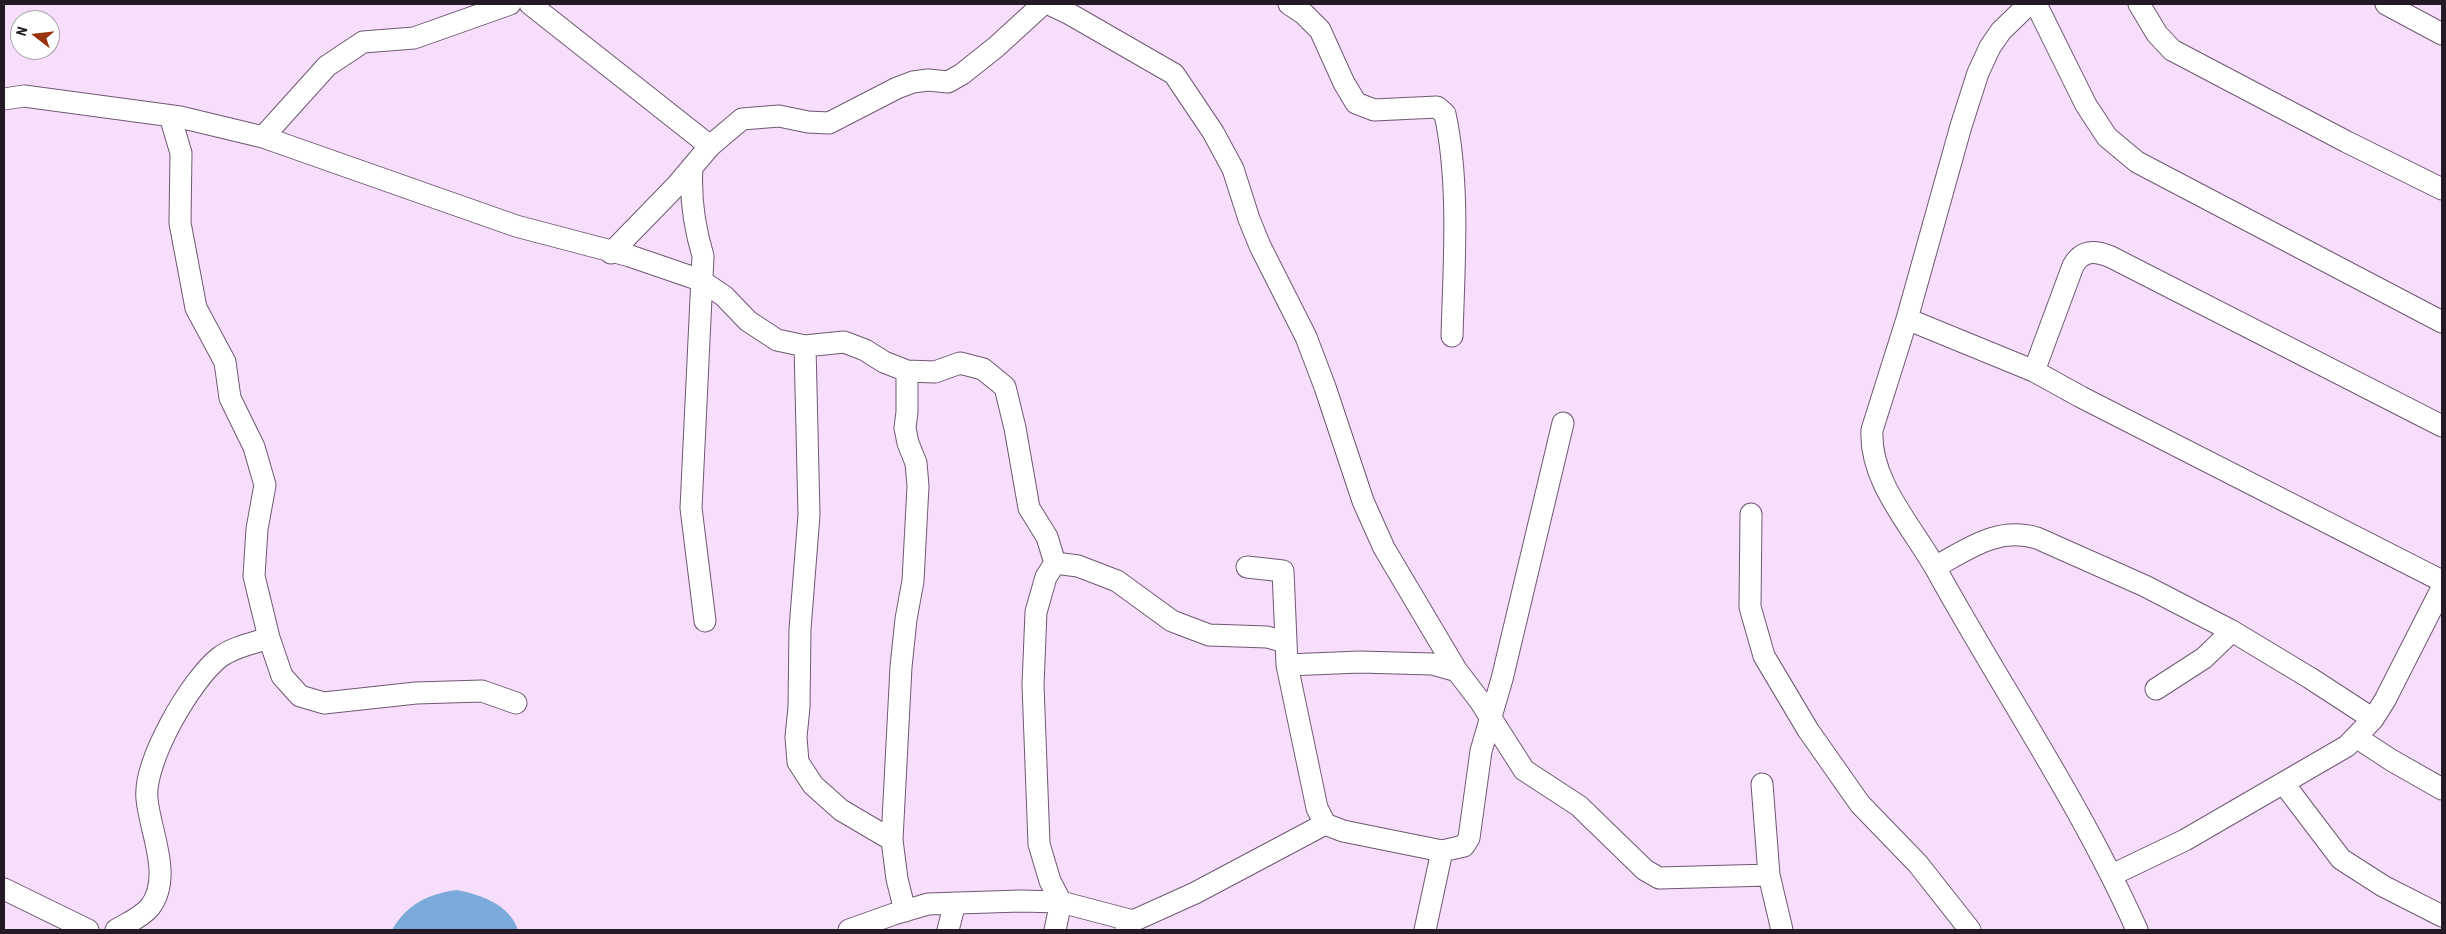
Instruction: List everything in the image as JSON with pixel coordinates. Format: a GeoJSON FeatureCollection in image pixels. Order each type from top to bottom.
{"type":"FeatureCollection","features":[{"type":"Feature","properties":{"kind":"street"},"geometry":{"type":"LineString","coordinates":[[264,137],[327,66],[363,42],[414,38],[510,4]]}},
{"type":"Feature","properties":{"kind":"street"},"geometry":{"type":"LineString","coordinates":[[530,4],[710,146]]}},
{"type":"Feature","properties":{"kind":"street"},"geometry":{"type":"LineString","coordinates":[[611,252],[710,146],[742,120],[779,116],[829,124],[897,88],[913,82],[928,80],[948,82],[996,47],[1043,4]]}},
{"type":"Feature","properties":{"kind":"street"},"geometry":{"type":"LineString","coordinates":[[1049,4],[1174,74],[1213,132],[1232,169],[1260,246],[1306,337],[1326,387],[1363,501],[1384,548],[1458,671],[1524,770],[1579,806],[1645,870],[1659,878],[1769,875]]}},
{"type":"Feature","properties":{"kind":"street"},"geometry":{"type":"LineString","coordinates":[[1289,4],[1304,14],[1320,30],[1356,103],[1374,110],[1437,107],[1445,114],[1452,144],[1454,194],[1452,336]]}},
{"type":"Feature","properties":{"kind":"street"},"geometry":{"type":"LineString","coordinates":[[2029,4],[2001,31],[1990,47],[1978,73],[1961,126],[1907,320],[1872,430],[1872,448],[1878,472],[1935,567],[1960,614],[2112,875],[2137,930]]}},
{"type":"Feature","properties":{"kind":"street"},"geometry":{"type":"LineString","coordinates":[[2036,4],[2086,105],[2107,137],[2137,162],[2442,322]]}},
{"type":"Feature","properties":{"kind":"street"},"geometry":{"type":"LineString","coordinates":[[2139,4],[2157,34],[2172,50],[2347,142],[2442,189]]}},
{"type":"Feature","properties":{"kind":"street"},"geometry":{"type":"LineString","coordinates":[[2386,4],[2442,34]]}},
{"type":"Feature","properties":{"kind":"street"},"geometry":{"type":"LineString","coordinates":[[4,99],[24,96],[170,116],[264,137],[516,226],[630,256],[700,280],[724,296],[748,321],[777,340],[805,346],[844,342],[907,372],[936,372],[960,363],[983,369],[1005,387],[1015,428],[1029,508],[1047,536],[1055,563],[1046,577],[1036,612],[1033,685],[1039,844],[1050,881],[1060,902],[1055,930]]}},
{"type":"Feature","properties":{"kind":"street"},"geometry":{"type":"LineString","coordinates":[[170,116],[181,154],[180,223],[196,308],[224,362],[230,398],[254,446],[265,485],[257,529],[254,576],[282,676],[300,696],[324,703],[416,693],[474,691],[482,691],[516,703]]}},
{"type":"Feature","properties":{"kind":"street"},"geometry":{"type":"LineString","coordinates":[[692,167],[690,192],[696,232],[703,256],[700,280],[691,508],[705,621]]}},
{"type":"Feature","properties":{"kind":"street"},"geometry":{"type":"LineString","coordinates":[[2034,371],[2073,266],[2080,256],[2090,252],[2097,252],[2111,257],[2442,426]]}},
{"type":"Feature","properties":{"kind":"street"},"geometry":{"type":"LineString","coordinates":[[1907,320],[2034,371],[2107,411],[2442,581]]}},
{"type":"Feature","properties":{"kind":"street"},"geometry":{"type":"LineString","coordinates":[[805,346],[809,515],[800,629],[800,707],[796,737],[798,762],[813,785],[841,810],[892,840]]}},
{"type":"Feature","properties":{"kind":"street"},"geometry":{"type":"LineString","coordinates":[[905,910],[897,879],[892,840],[901,667],[906,619],[913,581],[918,486],[916,462],[908,443],[905,428],[907,372]]}},
{"type":"Feature","properties":{"kind":"street"},"geometry":{"type":"LineString","coordinates":[[1247,567],[1283,572],[1287,665],[1317,808],[1325,824],[1343,831],[1442,851],[1464,846],[1469,838],[1481,751],[1489,717],[1502,678],[1563,423]]}},
{"type":"Feature","properties":{"kind":"street"},"geometry":{"type":"LineString","coordinates":[[1751,514],[1750,607],[1764,656],[1808,730],[1860,804],[1918,864],[1970,930]]}},
{"type":"Feature","properties":{"kind":"street"},"geometry":{"type":"LineString","coordinates":[[1935,567],[1993,537],[2024,534],[2085,558],[2232,631],[2310,678],[2372,719]]}},
{"type":"Feature","properties":{"kind":"street"},"geometry":{"type":"LineString","coordinates":[[1055,563],[1078,566],[1116,581],[1172,621],[1209,635],[1267,637],[1285,642]]}},
{"type":"Feature","properties":{"kind":"street"},"geometry":{"type":"LineString","coordinates":[[2112,875],[2185,840],[2347,746],[2372,719],[2398,675],[2442,588]]}},
{"type":"Feature","properties":{"kind":"street"},"geometry":{"type":"LineString","coordinates":[[2156,689],[2204,658],[2232,631]]}},
{"type":"Feature","properties":{"kind":"street"},"geometry":{"type":"LineString","coordinates":[[116,930],[150,907],[158,888],[160,863],[146,798],[152,764],[165,734],[200,676],[221,656],[270,638]]}},
{"type":"Feature","properties":{"kind":"street"},"geometry":{"type":"LineString","coordinates":[[1287,665],[1360,662],[1432,664],[1458,671]]}},
{"type":"Feature","properties":{"kind":"street"},"geometry":{"type":"LineString","coordinates":[[2356,737],[2391,760],[2442,789]]}},
{"type":"Feature","properties":{"kind":"street"},"geometry":{"type":"LineString","coordinates":[[1762,784],[1769,875],[1782,930]]}},
{"type":"Feature","properties":{"kind":"street"},"geometry":{"type":"LineString","coordinates":[[2284,784],[2340,859],[2383,886],[2442,916]]}},
{"type":"Feature","properties":{"kind":"street"},"geometry":{"type":"LineString","coordinates":[[849,930],[928,904],[955,903],[1060,902],[1130,926],[1325,824]]}},
{"type":"Feature","properties":{"kind":"street"},"geometry":{"type":"LineString","coordinates":[[1425,930],[1442,851]]}},
{"type":"Feature","properties":{"kind":"street"},"geometry":{"type":"LineString","coordinates":[[4,889],[88,930]]}},
{"type":"Feature","properties":{"kind":"street"},"geometry":{"type":"LineString","coordinates":[[948,930],[955,903]]}},
{"type":"Feature","properties":{"kind":"water"},"geometry":{"type":"Polygon","coordinates":[[[457,890],[484,898],[501,907],[514,921],[518,930],[392,930],[404,913],[419,902],[437,894],[457,890]]]}}]}
